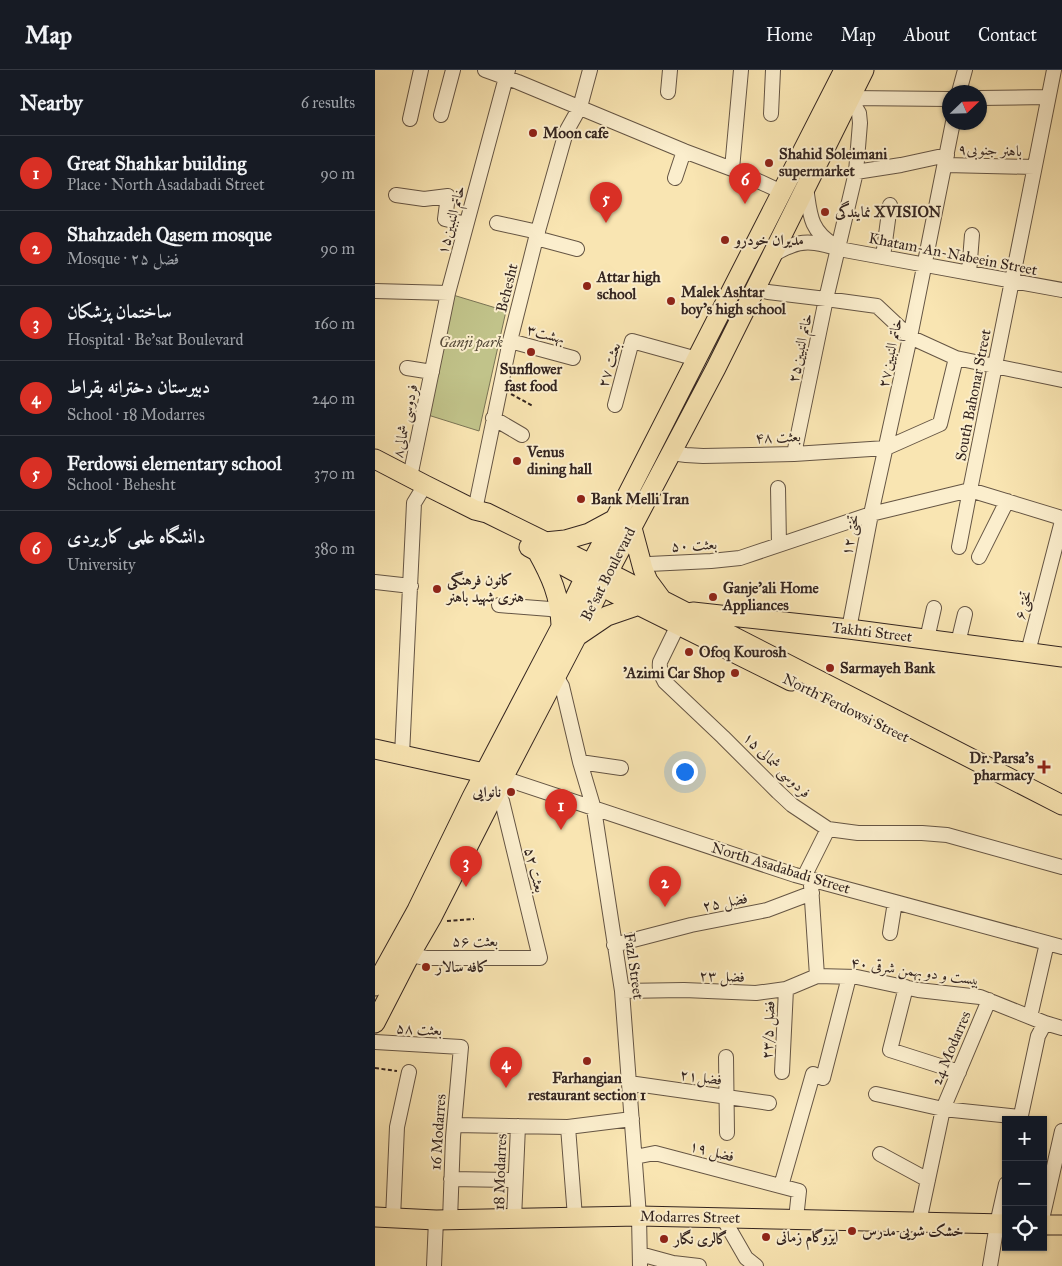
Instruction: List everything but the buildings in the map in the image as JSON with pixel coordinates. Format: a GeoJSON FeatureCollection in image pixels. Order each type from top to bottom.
{"type":"FeatureCollection","features":[{"type":"Feature","properties":{"kind":"main road","name":"Be'sat Boulevard"},"geometry":{"type":"LineString","coordinates":[[567,625],[605,580],[624,523],[697,359],[844,70]]}},
{"type":"Feature","properties":{"kind":"main road","name":"Be'sat Boulevard"},"geometry":{"type":"LineString","coordinates":[[375,986],[381,960],[425,913],[499,785],[553,669],[587,570],[624,523],[671,453],[773,256],[805,187],[864,70]]}},
{"type":"Feature","properties":{"kind":"main road"},"geometry":{"type":"LineString","coordinates":[[697,359],[716,368]]}},
{"type":"Feature","properties":{"kind":"main road"},"geometry":{"type":"LineString","coordinates":[[375,459],[475,510],[483,520],[541,546],[605,580]]}},
{"type":"Feature","properties":{"kind":"main road"},"geometry":{"type":"LineString","coordinates":[[541,546],[624,523],[643,569],[662,601]]}},
{"type":"Feature","properties":{"kind":"main road"},"geometry":{"type":"LineString","coordinates":[[541,546],[567,625],[607,616],[639,605]]}},
{"type":"Feature","properties":{"kind":"main road","name":"North Ferdowsi Street"},"geometry":{"type":"LineString","coordinates":[[605,580],[662,601],[679,618],[1062,816]]}},
{"type":"Feature","properties":{"kind":"main road","name":"North Ferdowsi Street"},"geometry":{"type":"LineString","coordinates":[[605,580],[639,605],[679,618],[1062,805]]}},
{"type":"Feature","properties":{"kind":"main road","name":"Takhti Street"},"geometry":{"type":"LineString","coordinates":[[679,618],[849,629],[1062,656]]}},
{"type":"Feature","properties":{"kind":"main road","name":"Be'sat Boulevard"},"geometry":{"type":"LineString","coordinates":[[375,1023],[410,955],[425,913],[484,773],[553,669]]}},
{"type":"Feature","properties":{"kind":"main road"},"geometry":{"type":"LineString","coordinates":[[375,749],[484,773]]}},
{"type":"Feature","properties":{"kind":"main road","name":"Modarres Street"},"geometry":{"type":"LineString","coordinates":[[384,1217],[443,1220],[639,1216],[1001,1224]]}},
{"type":"Feature","properties":{"kind":"main road"},"geometry":{"type":"LineString","coordinates":[[1047,1225],[1062,1225]]}},
{"type":"Feature","properties":{"kind":"street"},"geometry":{"type":"LineString","coordinates":[[410,119],[421,70]]}},
{"type":"Feature","properties":{"kind":"street"},"geometry":{"type":"LineString","coordinates":[[441,114],[453,70]]}},
{"type":"Feature","properties":{"kind":"street"},"geometry":{"type":"LineString","coordinates":[[485,70],[507,74],[580,107],[732,169],[782,192]]}},
{"type":"Feature","properties":{"kind":"street","name":"Behesht"},"geometry":{"type":"LineString","coordinates":[[475,510],[510,341],[537,235],[566,132],[580,107],[590,70]]}},
{"type":"Feature","properties":{"kind":"street"},"geometry":{"type":"LineString","coordinates":[[667,92],[670,70]]}},
{"type":"Feature","properties":{"kind":"street"},"geometry":{"type":"LineString","coordinates":[[732,169],[741,70]]}},
{"type":"Feature","properties":{"kind":"street"},"geometry":{"type":"LineString","coordinates":[[771,114],[773,70]]}},
{"type":"Feature","properties":{"kind":"street"},"geometry":{"type":"LineString","coordinates":[[961,85],[965,70]]}},
{"type":"Feature","properties":{"kind":"street","name":"South Bahonar Street"},"geometry":{"type":"LineString","coordinates":[[959,547],[1054,70]]}},
{"type":"Feature","properties":{"kind":"street","name":"خاتم النببین۱۵"},"geometry":{"type":"LineString","coordinates":[[432,372],[448,293],[507,74]]}},
{"type":"Feature","properties":{"kind":"street"},"geometry":{"type":"LineString","coordinates":[[987,98],[1048,97]]}},
{"type":"Feature","properties":{"kind":"street"},"geometry":{"type":"LineString","coordinates":[[850,98],[942,98]]}},
{"type":"Feature","properties":{"kind":"street","name":"خاتم النبیین۲۵"},"geometry":{"type":"LineString","coordinates":[[795,454],[826,299],[856,172],[860,123],[859,112],[850,98]]}},
{"type":"Feature","properties":{"kind":"street","name":"خاتم النبیین۲۷"},"geometry":{"type":"LineString","coordinates":[[886,448],[952,130]]}},
{"type":"Feature","properties":{"kind":"street"},"geometry":{"type":"LineString","coordinates":[[675,178],[684,151]]}},
{"type":"Feature","properties":{"kind":"street","name":"باهنر جنوبی۹"},"geometry":{"type":"LineString","coordinates":[[856,172],[909,163],[946,160],[1034,167]]}},
{"type":"Feature","properties":{"kind":"street"},"geometry":{"type":"LineString","coordinates":[[805,187],[809,211],[816,230],[824,239],[839,248]]}},
{"type":"Feature","properties":{"kind":"street"},"geometry":{"type":"LineString","coordinates":[[396,195],[424,199],[448,196],[445,219],[466,224]]}},
{"type":"Feature","properties":{"kind":"street"},"geometry":{"type":"LineString","coordinates":[[883,257],[890,205]]}},
{"type":"Feature","properties":{"kind":"street"},"geometry":{"type":"LineString","coordinates":[[497,223],[577,249]]}},
{"type":"Feature","properties":{"kind":"street"},"geometry":{"type":"LineString","coordinates":[[969,273],[972,235]]}},
{"type":"Feature","properties":{"kind":"street","name":"Khatam-An-Nabeein Street"},"geometry":{"type":"LineString","coordinates":[[773,256],[792,245],[800,243],[822,244],[1062,290]]}},
{"type":"Feature","properties":{"kind":"street"},"geometry":{"type":"LineString","coordinates":[[756,289],[877,306],[910,337],[956,358],[1062,380]]}},
{"type":"Feature","properties":{"kind":"street"},"geometry":{"type":"LineString","coordinates":[[375,291],[448,293]]}},
{"type":"Feature","properties":{"kind":"street","name":"بهشت۳"},"geometry":{"type":"LineString","coordinates":[[510,341],[573,358]]}},
{"type":"Feature","properties":{"kind":"street","name":"بعثت ۲۷"},"geometry":{"type":"LineString","coordinates":[[615,405],[632,341],[697,359]]}},
{"type":"Feature","properties":{"kind":"street"},"geometry":{"type":"LineString","coordinates":[[886,448],[940,424],[956,358]]}},
{"type":"Feature","properties":{"kind":"street"},"geometry":{"type":"LineString","coordinates":[[407,368],[432,372]]}},
{"type":"Feature","properties":{"kind":"street","name":"فردوسی شمالی۸"},"geometry":{"type":"LineString","coordinates":[[402,755],[414,503],[432,372]]}},
{"type":"Feature","properties":{"kind":"street"},"geometry":{"type":"LineString","coordinates":[[493,418],[522,436]]}},
{"type":"Feature","properties":{"kind":"street","name":"بعثت ۴۸"},"geometry":{"type":"LineString","coordinates":[[671,453],[703,456],[795,454],[886,448]]}},
{"type":"Feature","properties":{"kind":"street","name":"تختی ۱۲"},"geometry":{"type":"LineString","coordinates":[[849,629],[886,448]]}},
{"type":"Feature","properties":{"kind":"street"},"geometry":{"type":"LineString","coordinates":[[778,488],[779,544],[871,514],[970,490],[1062,519]]}},
{"type":"Feature","properties":{"kind":"street"},"geometry":{"type":"LineString","coordinates":[[979,557],[1007,501]]}},
{"type":"Feature","properties":{"kind":"street","name":"تختی۶"},"geometry":{"type":"LineString","coordinates":[[1028,652],[1062,519]]}},
{"type":"Feature","properties":{"kind":"street","name":"بعثت ۵۰"},"geometry":{"type":"LineString","coordinates":[[649,564],[740,558],[779,544]]}},
{"type":"Feature","properties":{"kind":"street"},"geometry":{"type":"LineString","coordinates":[[375,582],[411,586]]}},
{"type":"Feature","properties":{"kind":"street"},"geometry":{"type":"LineString","coordinates":[[499,605],[550,609],[567,625]]}},
{"type":"Feature","properties":{"kind":"street"},"geometry":{"type":"LineString","coordinates":[[927,639],[934,608]]}},
{"type":"Feature","properties":{"kind":"street"},"geometry":{"type":"LineString","coordinates":[[959,643],[965,614]]}},
{"type":"Feature","properties":{"kind":"street","name":"فردوسی شمالی ۱۵"},"geometry":{"type":"LineString","coordinates":[[679,618],[660,662],[660,674],[665,682],[783,796],[828,830],[858,833],[922,832],[941,834],[1062,867]]}},
{"type":"Feature","properties":{"kind":"street","name":"Fazl Street"},"geometry":{"type":"LineString","coordinates":[[553,669],[562,686],[580,762],[594,809],[622,991],[639,1216],[640,1260]]}},
{"type":"Feature","properties":{"kind":"street"},"geometry":{"type":"LineString","coordinates":[[580,762],[621,768]]}},
{"type":"Feature","properties":{"kind":"street","name":"North Asadabadi Street"},"geometry":{"type":"LineString","coordinates":[[499,785],[627,818],[807,878],[844,894],[895,902],[1062,947]]}},
{"type":"Feature","properties":{"kind":"street","name":"بعثت ۵۲"},"geometry":{"type":"LineString","coordinates":[[499,785],[540,958]]}},
{"type":"Feature","properties":{"kind":"street"},"geometry":{"type":"LineString","coordinates":[[817,976],[811,893],[807,878],[828,830]]}},
{"type":"Feature","properties":{"kind":"street","name":"فضل ۲۵"},"geometry":{"type":"LineString","coordinates":[[614,945],[691,925],[767,910],[811,893]]}},
{"type":"Feature","properties":{"kind":"street"},"geometry":{"type":"LineString","coordinates":[[889,933],[895,902]]}},
{"type":"Feature","properties":{"kind":"street"},"geometry":{"type":"LineString","coordinates":[[1030,1017],[1047,943]]}},
{"type":"Feature","properties":{"kind":"street","name":"بعثت ۵۶"},"geometry":{"type":"LineString","coordinates":[[410,955],[426,958],[540,958]]}},
{"type":"Feature","properties":{"kind":"street","name":"بیست و دو بهمن شرقی ۴۰"},"geometry":{"type":"LineString","coordinates":[[817,976],[857,977],[918,990],[980,997],[1062,1028]]}},
{"type":"Feature","properties":{"kind":"street","name":"فضل ۲۳"},"geometry":{"type":"LineString","coordinates":[[622,991],[684,990],[756,994],[786,989],[817,976]]}},
{"type":"Feature","properties":{"kind":"street"},"geometry":{"type":"LineString","coordinates":[[781,1186],[813,1074],[823,1078],[849,977]]}},
{"type":"Feature","properties":{"kind":"street"},"geometry":{"type":"LineString","coordinates":[[906,987],[891,1050],[959,1072]]}},
{"type":"Feature","properties":{"kind":"street","name":"فضل ۲۳/۵"},"geometry":{"type":"LineString","coordinates":[[782,1072],[786,989]]}},
{"type":"Feature","properties":{"kind":"street","name":"24 Modarres"},"geometry":{"type":"LineString","coordinates":[[919,1222],[943,1109],[989,1000]]}},
{"type":"Feature","properties":{"kind":"street"},"geometry":{"type":"LineString","coordinates":[[1020,1116],[1038,1036],[1045,1023]]}},
{"type":"Feature","properties":{"kind":"street","name":"بعثت ۵۸"},"geometry":{"type":"LineString","coordinates":[[375,1042],[461,1047]]}},
{"type":"Feature","properties":{"kind":"street","name":"16 Modarres"},"geometry":{"type":"LineString","coordinates":[[434,1266],[451,1179],[461,1047]]}},
{"type":"Feature","properties":{"kind":"street"},"geometry":{"type":"LineString","coordinates":[[726,1057],[727,1133]]}},
{"type":"Feature","properties":{"kind":"street"},"geometry":{"type":"LineString","coordinates":[[384,1217],[397,1127],[409,1072]]}},
{"type":"Feature","properties":{"kind":"street","name":"فضل۲۱"},"geometry":{"type":"LineString","coordinates":[[629,1083],[769,1103]]}},
{"type":"Feature","properties":{"kind":"street","name":"24 Modarres"},"geometry":{"type":"LineString","coordinates":[[876,1094],[943,1109]]}},
{"type":"Feature","properties":{"kind":"street"},"geometry":{"type":"LineString","coordinates":[[943,1109],[1003,1116]]}},
{"type":"Feature","properties":{"kind":"street"},"geometry":{"type":"LineString","coordinates":[[454,1124],[568,1127],[632,1119]]}},
{"type":"Feature","properties":{"kind":"street","name":"18 Modarres"},"geometry":{"type":"LineString","coordinates":[[514,1218],[518,1126]]}},
{"type":"Feature","properties":{"kind":"street"},"geometry":{"type":"LineString","coordinates":[[568,1127],[575,1217]]}},
{"type":"Feature","properties":{"kind":"street"},"geometry":{"type":"LineString","coordinates":[[1045,1206],[1062,1131]]}},
{"type":"Feature","properties":{"kind":"street","name":"فضل ۱۹"},"geometry":{"type":"LineString","coordinates":[[635,1157],[655,1153],[799,1191],[796,1220]]}},
{"type":"Feature","properties":{"kind":"street"},"geometry":{"type":"LineString","coordinates":[[880,1154],[928,1180]]}},
{"type":"Feature","properties":{"kind":"street"},"geometry":{"type":"LineString","coordinates":[[451,1179],[515,1180]]}},
{"type":"Feature","properties":{"kind":"street"},"geometry":{"type":"LineString","coordinates":[[990,1266],[1001,1224],[1003,1206]]}},
{"type":"Feature","properties":{"kind":"street"},"geometry":{"type":"LineString","coordinates":[[723,1218],[746,1258],[756,1266]]}},
{"type":"Feature","properties":{"kind":"street"},"geometry":{"type":"LineString","coordinates":[[640,1260],[648,1266]]}},
{"type":"Feature","properties":{"kind":"street"},"geometry":{"type":"LineString","coordinates":[[640,1260],[699,1266]]}},
{"type":"Feature","properties":{"kind":"path"},"geometry":{"type":"LineString","coordinates":[[501,388],[533,406]]}},
{"type":"Feature","properties":{"kind":"path"},"geometry":{"type":"LineString","coordinates":[[425,913],[444,921],[475,919]]}},
{"type":"Feature","properties":{"kind":"path"},"geometry":{"type":"LineString","coordinates":[[375,1068],[409,1072]]}},
{"type":"Feature","properties":{"kind":"green space"},"geometry":{"type":"Polygon","coordinates":[[[851,70],[857,70],[710,360],[708,357],[851,70]]]}},
{"type":"Feature","properties":{"kind":"green space","name":"Ganji park"},"geometry":{"type":"Polygon","coordinates":[[[453,295],[506,311],[479,431],[428,415],[453,295]]]}},
{"type":"Feature","properties":{"kind":"green space"},"geometry":{"type":"Polygon","coordinates":[[[692,385],[695,387],[608,559],[603,557],[692,385]]]}},
{"type":"Feature","properties":{"kind":"place","name":"Moon cafe"},"geometry":{"type":"Point","coordinates":[533,133]}},
{"type":"Feature","properties":{"kind":"place","name":"Shahid Soleimani supermarket"},"geometry":{"type":"Point","coordinates":[769,163]}},
{"type":"Feature","properties":{"kind":"place","name":"دانشگاه علمی کاربردی"},"geometry":{"type":"Point","coordinates":[745,204]}},
{"type":"Feature","properties":{"kind":"place","name":"نمایندگی XVISION"},"geometry":{"type":"Point","coordinates":[825,212]}},
{"type":"Feature","properties":{"kind":"place","name":"Ferdowsi elementary school"},"geometry":{"type":"Point","coordinates":[606,223]}},
{"type":"Feature","properties":{"kind":"place","name":"مدیران خودرو"},"geometry":{"type":"Point","coordinates":[725,240]}},
{"type":"Feature","properties":{"kind":"place","name":"Attar high school"},"geometry":{"type":"Point","coordinates":[587,286]}},
{"type":"Feature","properties":{"kind":"place","name":"Malek Ashtar boy's high school"},"geometry":{"type":"Point","coordinates":[671,301]}},
{"type":"Feature","properties":{"kind":"place","name":"Sunflower fast food"},"geometry":{"type":"Point","coordinates":[531,352]}},
{"type":"Feature","properties":{"kind":"place","name":"Venus dining hall"},"geometry":{"type":"Point","coordinates":[517,461]}},
{"type":"Feature","properties":{"kind":"place","name":"Bank Melli Iran"},"geometry":{"type":"Point","coordinates":[581,499]}},
{"type":"Feature","properties":{"kind":"place","name":"کانون فرهنگی هنری شهید باهنر"},"geometry":{"type":"Point","coordinates":[437,589]}},
{"type":"Feature","properties":{"kind":"place","name":"Ganje'ali Home Appliances"},"geometry":{"type":"Point","coordinates":[713,597]}},
{"type":"Feature","properties":{"kind":"place","name":"Ofoq Kourosh"},"geometry":{"type":"Point","coordinates":[689,652]}},
{"type":"Feature","properties":{"kind":"place","name":"Sarmayeh Bank"},"geometry":{"type":"Point","coordinates":[830,668]}},
{"type":"Feature","properties":{"kind":"place","name":"'Azimi Car Shop"},"geometry":{"type":"Point","coordinates":[735,673]}},
{"type":"Feature","properties":{"kind":"place","name":"Dr. Parsa's pharmacy"},"geometry":{"type":"Point","coordinates":[1044,767]}},
{"type":"Feature","properties":{"kind":"place","name":"نانوایی"},"geometry":{"type":"Point","coordinates":[511,792]}},
{"type":"Feature","properties":{"kind":"place","name":"Great Shahkar building"},"geometry":{"type":"Point","coordinates":[561,830]}},
{"type":"Feature","properties":{"kind":"place","name":"ساختمان پزشکان"},"geometry":{"type":"Point","coordinates":[466,887]}},
{"type":"Feature","properties":{"kind":"place","name":"Shahzadeh Qasem mosque"},"geometry":{"type":"Point","coordinates":[665,907]}},
{"type":"Feature","properties":{"kind":"place","name":"کافه سالار"},"geometry":{"type":"Point","coordinates":[426,967]}},
{"type":"Feature","properties":{"kind":"place","name":"Farhangian restaurant section 1"},"geometry":{"type":"Point","coordinates":[587,1061]}},
{"type":"Feature","properties":{"kind":"place","name":"دبیرستان دخترانه بقراط"},"geometry":{"type":"Point","coordinates":[506,1088]}},
{"type":"Feature","properties":{"kind":"place","name":"خشک شویی مدرس"},"geometry":{"type":"Point","coordinates":[852,1231]}},
{"type":"Feature","properties":{"kind":"place","name":"ایزوگام زمانی"},"geometry":{"type":"Point","coordinates":[766,1237]}},
{"type":"Feature","properties":{"kind":"place","name":"گالری نگار"},"geometry":{"type":"Point","coordinates":[664,1239]}}]}
